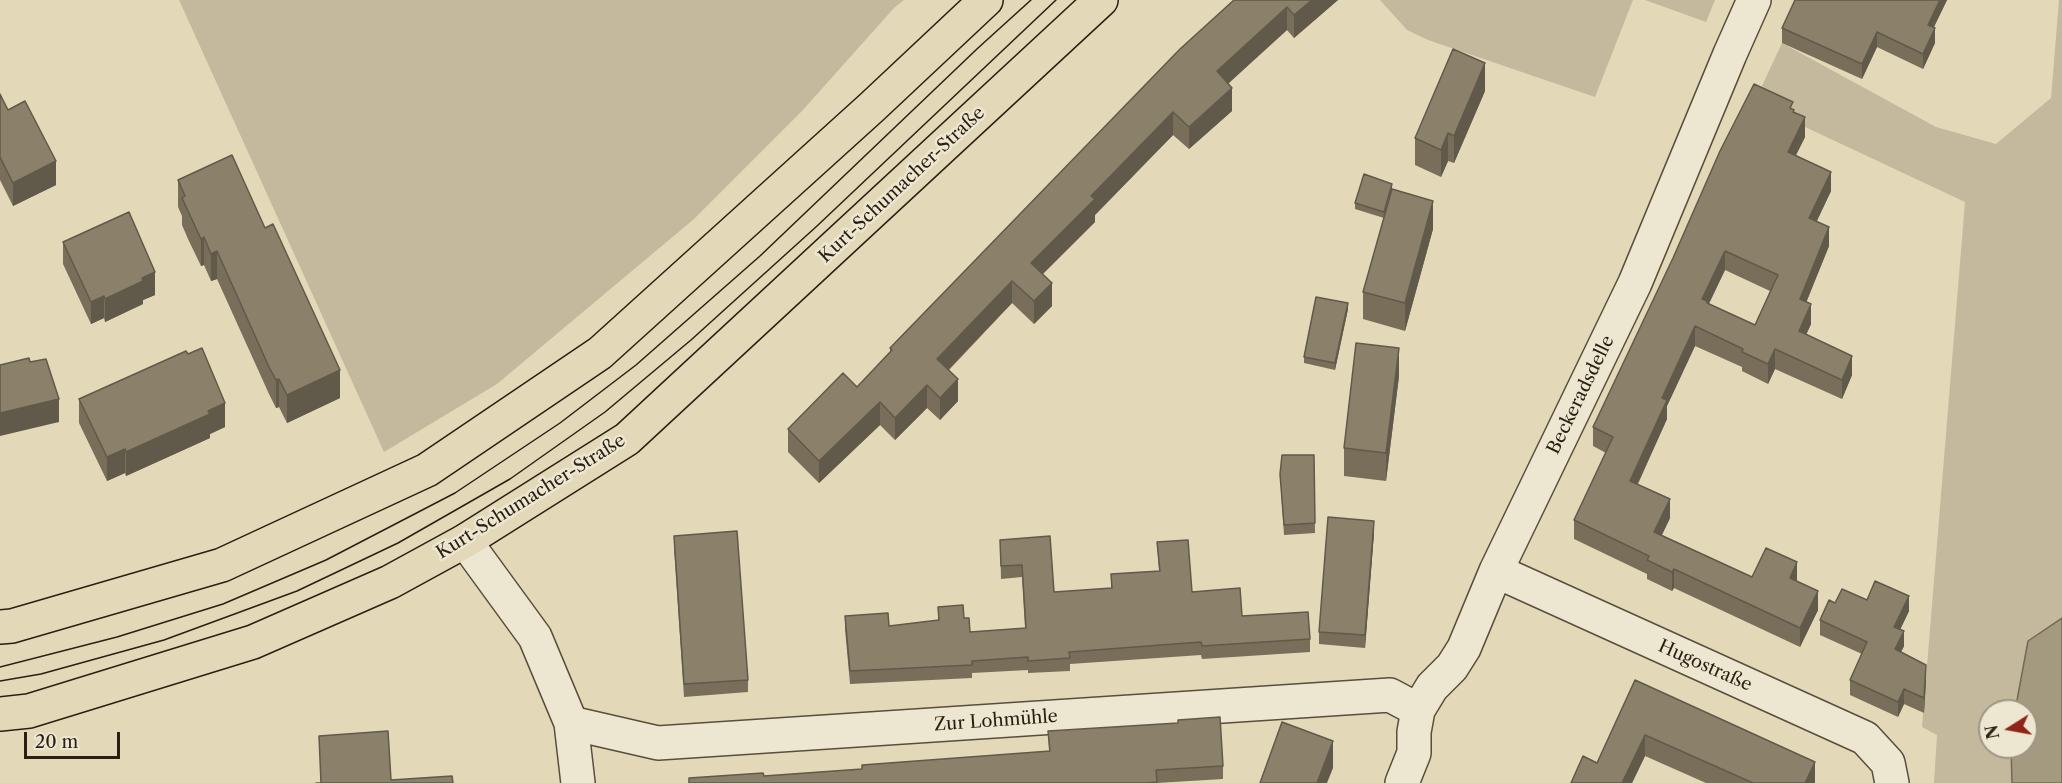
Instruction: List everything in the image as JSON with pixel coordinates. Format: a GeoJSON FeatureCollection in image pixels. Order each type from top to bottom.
{"type":"FeatureCollection","features":[{"type":"Feature","properties":{"kind":"main road"},"geometry":{"type":"LineString","coordinates":[[0,627],[12,626],[222,565],[428,470],[600,353],[872,107],[986,0]]}},
{"type":"Feature","properties":{"kind":"main road","name":"Kurt-Schumacher-Straße"},"geometry":{"type":"LineString","coordinates":[[0,714],[29,711],[253,642],[390,582],[465,541],[627,439],[1101,0]]}},
{"type":"Feature","properties":{"kind":"street","name":"Beckeradsdelle"},"geometry":{"type":"LineString","coordinates":[[1402,783],[1414,753],[1414,732],[1419,710],[1432,687],[1452,667],[1464,648],[1496,572],[1635,283],[1730,54],[1755,0]]}},
{"type":"Feature","properties":{"kind":"street"},"geometry":{"type":"LineString","coordinates":[[465,541],[535,637],[572,723],[578,783]]}},
{"type":"Feature","properties":{"kind":"street","name":"Hugostraße"},"geometry":{"type":"LineString","coordinates":[[1496,572],[1865,738],[1888,763],[1892,783]]}},
{"type":"Feature","properties":{"kind":"street","name":"Zur Lohmühle"},"geometry":{"type":"LineString","coordinates":[[572,723],[658,743],[1390,695],[1419,710]]}},
{"type":"Feature","properties":{"kind":"shaded area"},"geometry":{"type":"Polygon","coordinates":[[[179,0],[904,0],[894,8],[802,111],[694,219],[497,384],[384,452],[179,0]]]}},
{"type":"Feature","properties":{"kind":"shaded area"},"geometry":{"type":"Polygon","coordinates":[[[1380,0],[1633,0],[1595,97],[1428,40],[1407,30],[1380,0]]]}},
{"type":"Feature","properties":{"kind":"shaded area"},"geometry":{"type":"Polygon","coordinates":[[[1645,0],[1715,0],[1706,22],[1645,0]]]}},
{"type":"Feature","properties":{"kind":"shaded area"},"geometry":{"type":"Polygon","coordinates":[[[2059,0],[2062,0],[2062,783],[1934,783],[1937,735],[1922,727],[1965,202],[1754,103],[1782,43],[1936,127],[1996,144],[2051,98],[2059,0]]]}},
{"type":"Feature","properties":{"kind":"shaded area"},"geometry":{"type":"Polygon","coordinates":[[[2062,618],[2062,783],[2012,783],[2011,759],[2038,759],[2038,699],[2017,699],[2028,641],[2062,618]]]}},
{"type":"Feature","properties":{"kind":"building"},"geometry":{"type":"Polygon","coordinates":[[[1234,0],[1312,0],[1294,15],[1287,7],[1217,71],[1232,88],[1189,127],[1173,112],[1091,196],[1095,199],[1031,263],[1052,283],[1034,301],[1012,281],[937,359],[958,379],[940,398],[927,385],[895,418],[880,402],[819,461],[788,429],[843,373],[857,387],[892,350],[890,348],[1180,49],[1234,0]]]}},
{"type":"Feature","properties":{"kind":"building"},"geometry":{"type":"Polygon","coordinates":[[[1795,0],[1940,0],[1928,25],[1935,28],[1923,54],[1877,32],[1862,64],[1782,28],[1795,0]]]}},
{"type":"Feature","properties":{"kind":"building"},"geometry":{"type":"Polygon","coordinates":[[[1453,49],[1485,63],[1454,136],[1448,133],[1441,150],[1415,138],[1453,49]]]}},
{"type":"Feature","properties":{"kind":"building"},"geometry":{"type":"Polygon","coordinates":[[[1754,84],[1793,102],[1790,108],[1794,110],[1793,112],[1805,117],[1788,152],[1831,172],[1809,218],[1829,227],[1800,299],[1811,304],[1799,331],[1852,356],[1842,380],[1775,349],[1768,364],[1695,326],[1662,398],[1667,400],[1630,481],[1670,499],[1654,532],[1752,577],[1766,548],[1797,562],[1790,578],[1818,591],[1800,628],[1674,569],[1672,572],[1647,560],[1649,556],[1574,520],[1613,437],[1593,427],[1673,258],[1720,151],[1754,84]],[[1725,251],[1702,299],[1755,325],[1778,275],[1725,251]]]}},
{"type":"Feature","properties":{"kind":"building"},"geometry":{"type":"Polygon","coordinates":[[[0,94],[8,110],[25,101],[56,161],[13,183],[0,157],[0,94]]]}},
{"type":"Feature","properties":{"kind":"building"},"geometry":{"type":"Polygon","coordinates":[[[232,155],[265,228],[273,224],[340,370],[287,395],[279,379],[276,380],[269,367],[217,251],[211,254],[204,237],[201,239],[182,198],[185,196],[178,180],[232,155]]]}},
{"type":"Feature","properties":{"kind":"building"},"geometry":{"type":"Polygon","coordinates":[[[1364,174],[1392,184],[1384,212],[1355,203],[1364,174]]]}},
{"type":"Feature","properties":{"kind":"building"},"geometry":{"type":"Polygon","coordinates":[[[1392,189],[1433,201],[1405,303],[1363,292],[1392,189]]]}},
{"type":"Feature","properties":{"kind":"building"},"geometry":{"type":"Polygon","coordinates":[[[129,212],[155,272],[142,278],[143,281],[105,299],[104,296],[91,302],[63,242],[129,212]]]}},
{"type":"Feature","properties":{"kind":"building"},"geometry":{"type":"Polygon","coordinates":[[[1316,297],[1348,303],[1335,363],[1304,357],[1316,297]]]}},
{"type":"Feature","properties":{"kind":"building"},"geometry":{"type":"Polygon","coordinates":[[[1356,343],[1399,348],[1386,453],[1344,448],[1356,343]]]}},
{"type":"Feature","properties":{"kind":"building"},"geometry":{"type":"Polygon","coordinates":[[[202,348],[225,403],[208,411],[210,414],[126,452],[125,449],[107,457],[79,399],[186,351],[188,354],[202,348]]]}},
{"type":"Feature","properties":{"kind":"building"},"geometry":{"type":"Polygon","coordinates":[[[29,358],[30,362],[46,359],[59,399],[0,413],[0,365],[29,358]]]}},
{"type":"Feature","properties":{"kind":"building"},"geometry":{"type":"Polygon","coordinates":[[[1282,455],[1314,455],[1315,523],[1284,525],[1280,474],[1282,455]]]}},
{"type":"Feature","properties":{"kind":"building"},"geometry":{"type":"Polygon","coordinates":[[[1328,517],[1374,521],[1365,635],[1319,632],[1328,517]]]}},
{"type":"Feature","properties":{"kind":"building"},"geometry":{"type":"Polygon","coordinates":[[[737,531],[748,680],[684,684],[674,536],[737,531]]]}},
{"type":"Feature","properties":{"kind":"building"},"geometry":{"type":"Polygon","coordinates":[[[1050,536],[1054,592],[1112,588],[1111,574],[1160,571],[1157,542],[1188,540],[1192,592],[1240,588],[1242,616],[1308,612],[1310,639],[1202,646],[1201,642],[1069,652],[1070,658],[1028,661],[1028,657],[972,661],[972,665],[850,671],[845,616],[888,613],[889,626],[939,620],[938,607],[963,605],[964,618],[969,618],[970,632],[1026,628],[1022,565],[1001,566],[1000,540],[1050,536]]]}},
{"type":"Feature","properties":{"kind":"building"},"geometry":{"type":"Polygon","coordinates":[[[1875,581],[1909,596],[1894,627],[1904,631],[1895,649],[1926,665],[1924,698],[1904,689],[1898,702],[1850,680],[1867,642],[1820,620],[1829,600],[1835,603],[1842,589],[1867,600],[1875,581]]]}},
{"type":"Feature","properties":{"kind":"building"},"geometry":{"type":"Polygon","coordinates":[[[1635,680],[1815,762],[1805,783],[1753,783],[1645,735],[1622,783],[1571,783],[1583,756],[1597,763],[1635,680]]]}},
{"type":"Feature","properties":{"kind":"building"},"geometry":{"type":"Polygon","coordinates":[[[1220,717],[1223,766],[1156,770],[1157,782],[689,783],[689,778],[763,773],[764,776],[862,769],[862,765],[1050,751],[1048,731],[1178,723],[1178,720],[1220,717]]]}},
{"type":"Feature","properties":{"kind":"building"},"geometry":{"type":"Polygon","coordinates":[[[1282,722],[1333,741],[1317,783],[1260,783],[1282,722]]]}},
{"type":"Feature","properties":{"kind":"building"},"geometry":{"type":"Polygon","coordinates":[[[388,731],[391,780],[452,776],[453,783],[321,783],[319,736],[388,731]]]}},
{"type":"Feature","properties":{"kind":"tram line"},"geometry":{"type":"LineString","coordinates":[[0,667],[117,637],[223,604],[326,560],[455,493],[560,423],[636,365],[760,256],[1031,0]]}},
{"type":"Feature","properties":{"kind":"tram line"},"geometry":{"type":"LineString","coordinates":[[0,681],[41,674],[164,640],[297,591],[398,543],[510,479],[605,412],[691,340],[817,226],[1056,0]]}}]}
